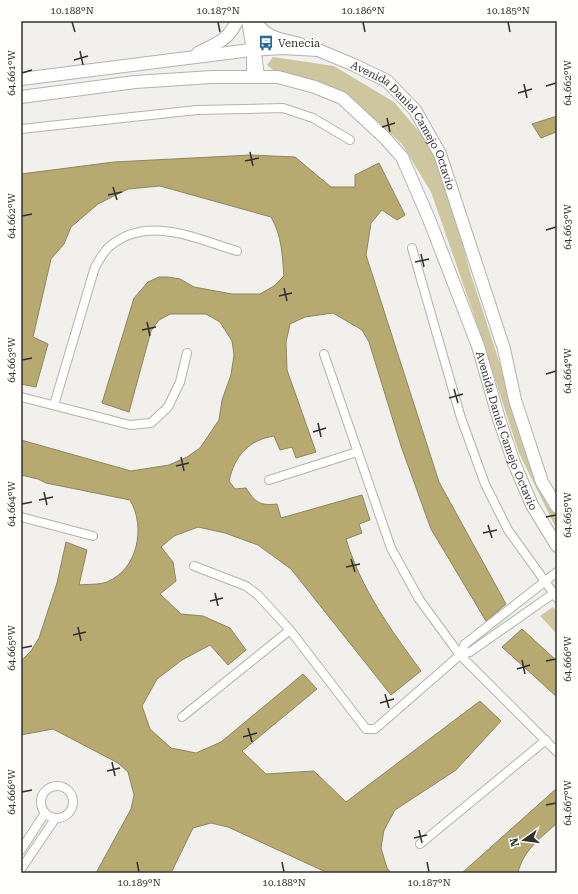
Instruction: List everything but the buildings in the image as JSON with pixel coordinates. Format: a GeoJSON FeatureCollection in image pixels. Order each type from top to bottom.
{"type":"FeatureCollection","features":[{"type":"Feature","properties":{"kind":"main road"},"geometry":{"type":"LineString","coordinates":[[189,58],[219,44],[233,30],[237,21]]}},
{"type":"Feature","properties":{"kind":"main road"},"geometry":{"type":"LineString","coordinates":[[254,21],[262,31],[269,36],[318,50]]}},
{"type":"Feature","properties":{"kind":"main road","name":"Avenida Daniel Camejo Octavio"},"geometry":{"type":"LineString","coordinates":[[21,79],[254,50],[283,48],[318,50],[387,81],[415,110],[440,154],[504,349],[514,400],[542,482],[557,507]]}},
{"type":"Feature","properties":{"kind":"main road","name":"Avenida Daniel Camejo Octavio"},"geometry":{"type":"LineString","coordinates":[[21,97],[135,82],[212,77],[278,77],[315,87],[342,98],[384,137],[402,157],[429,219],[478,346],[499,419],[514,463],[532,505],[557,546]]}},
{"type":"Feature","properties":{"kind":"street"},"geometry":{"type":"LineString","coordinates":[[246,21],[254,50]]}},
{"type":"Feature","properties":{"kind":"street"},"geometry":{"type":"LineString","coordinates":[[254,21],[256,77]]}},
{"type":"Feature","properties":{"kind":"street"},"geometry":{"type":"LineString","coordinates":[[21,129],[197,110],[283,108],[313,118],[350,140]]}},
{"type":"Feature","properties":{"kind":"street"},"geometry":{"type":"LineString","coordinates":[[54,405],[95,267],[108,248],[128,235],[150,230],[175,232],[237,251]]}},
{"type":"Feature","properties":{"kind":"street"},"geometry":{"type":"LineString","coordinates":[[194,566],[254,591],[290,630],[366,729],[369,730],[375,729],[460,655],[470,652],[556,594],[508,530],[484,484],[461,418],[412,248]]}},
{"type":"Feature","properties":{"kind":"street"},"geometry":{"type":"LineString","coordinates":[[21,397],[130,425],[151,423],[168,407],[180,382],[187,352]]}},
{"type":"Feature","properties":{"kind":"street"},"geometry":{"type":"LineString","coordinates":[[324,354],[391,548],[419,600],[460,655],[557,752]]}},
{"type":"Feature","properties":{"kind":"street"},"geometry":{"type":"LineString","coordinates":[[269,480],[357,452]]}},
{"type":"Feature","properties":{"kind":"street"},"geometry":{"type":"LineString","coordinates":[[21,517],[93,536]]}},
{"type":"Feature","properties":{"kind":"street"},"geometry":{"type":"LineString","coordinates":[[460,655],[465,644],[544,580],[557,572]]}},
{"type":"Feature","properties":{"kind":"street"},"geometry":{"type":"LineString","coordinates":[[182,717],[290,630]]}},
{"type":"Feature","properties":{"kind":"street"},"geometry":{"type":"LineString","coordinates":[[420,844],[546,740]]}},
{"type":"Feature","properties":{"kind":"street"},"geometry":{"type":"LineString","coordinates":[[54,786],[65,788],[72,796],[73,807],[66,816],[55,818],[45,813],[41,803],[44,792],[54,786]]}},
{"type":"Feature","properties":{"kind":"street"},"geometry":{"type":"LineString","coordinates":[[21,850],[45,813]]}},
{"type":"Feature","properties":{"kind":"street"},"geometry":{"type":"LineString","coordinates":[[21,869],[55,818]]}},
{"type":"Feature","properties":{"kind":"shaded area"},"geometry":{"type":"Polygon","coordinates":[[[273,57],[334,66],[394,102],[429,143],[447,188],[471,275],[534,468],[557,511],[557,530],[519,453],[477,324],[431,192],[402,144],[346,93],[273,70],[267,65],[273,57]]]}},
{"type":"Feature","properties":{"kind":"shaded area"},"geometry":{"type":"Polygon","coordinates":[[[557,116],[556,132],[541,138],[532,124],[557,116]]]}},
{"type":"Feature","properties":{"kind":"shaded area"},"geometry":{"type":"Polygon","coordinates":[[[251,155],[295,157],[331,187],[355,187],[355,175],[379,163],[405,215],[397,220],[382,210],[371,223],[366,255],[439,482],[506,604],[486,621],[431,529],[401,446],[369,342],[362,330],[333,313],[305,317],[290,324],[286,342],[287,370],[316,452],[296,458],[292,447],[280,450],[274,436],[265,438],[250,445],[244,450],[235,464],[229,481],[235,489],[246,488],[255,500],[262,504],[277,504],[281,518],[362,495],[370,520],[359,524],[362,533],[346,539],[352,557],[368,592],[388,624],[421,671],[391,695],[291,569],[258,545],[225,533],[198,527],[174,536],[161,547],[173,562],[176,581],[160,594],[181,614],[203,616],[230,628],[246,650],[228,665],[210,645],[182,660],[157,679],[142,706],[150,729],[171,748],[196,753],[221,742],[303,674],[317,689],[242,751],[266,774],[314,771],[346,802],[480,701],[501,721],[456,770],[395,810],[384,830],[381,848],[387,868],[391,873],[328,873],[228,827],[211,823],[193,828],[171,873],[96,873],[131,809],[134,795],[128,772],[118,763],[53,729],[21,735],[21,661],[31,651],[39,638],[57,583],[66,542],[87,550],[79,585],[104,583],[118,576],[126,568],[136,546],[138,522],[130,500],[46,483],[38,479],[21,475],[21,440],[131,471],[169,465],[187,457],[200,448],[219,420],[222,400],[231,375],[234,355],[232,341],[220,322],[206,314],[170,314],[159,320],[151,331],[129,412],[102,403],[134,298],[148,282],[159,277],[180,279],[194,287],[232,294],[260,294],[274,286],[284,276],[282,253],[275,224],[271,217],[160,186],[128,189],[98,204],[71,227],[64,244],[51,259],[33,337],[48,344],[36,387],[21,384],[21,174],[114,162],[251,155]]]}},
{"type":"Feature","properties":{"kind":"shaded area"},"geometry":{"type":"Polygon","coordinates":[[[553,607],[557,612],[557,634],[540,616],[553,607]]]}},
{"type":"Feature","properties":{"kind":"shaded area"},"geometry":{"type":"Polygon","coordinates":[[[522,629],[557,661],[557,697],[502,647],[522,629]]]}},
{"type":"Feature","properties":{"kind":"shaded area"},"geometry":{"type":"Polygon","coordinates":[[[557,788],[557,823],[528,851],[520,865],[518,873],[462,873],[557,788]]]}},
{"type":"Feature","properties":{"kind":"place","name":"Venecia"},"geometry":{"type":"Point","coordinates":[266,43]}}]}
